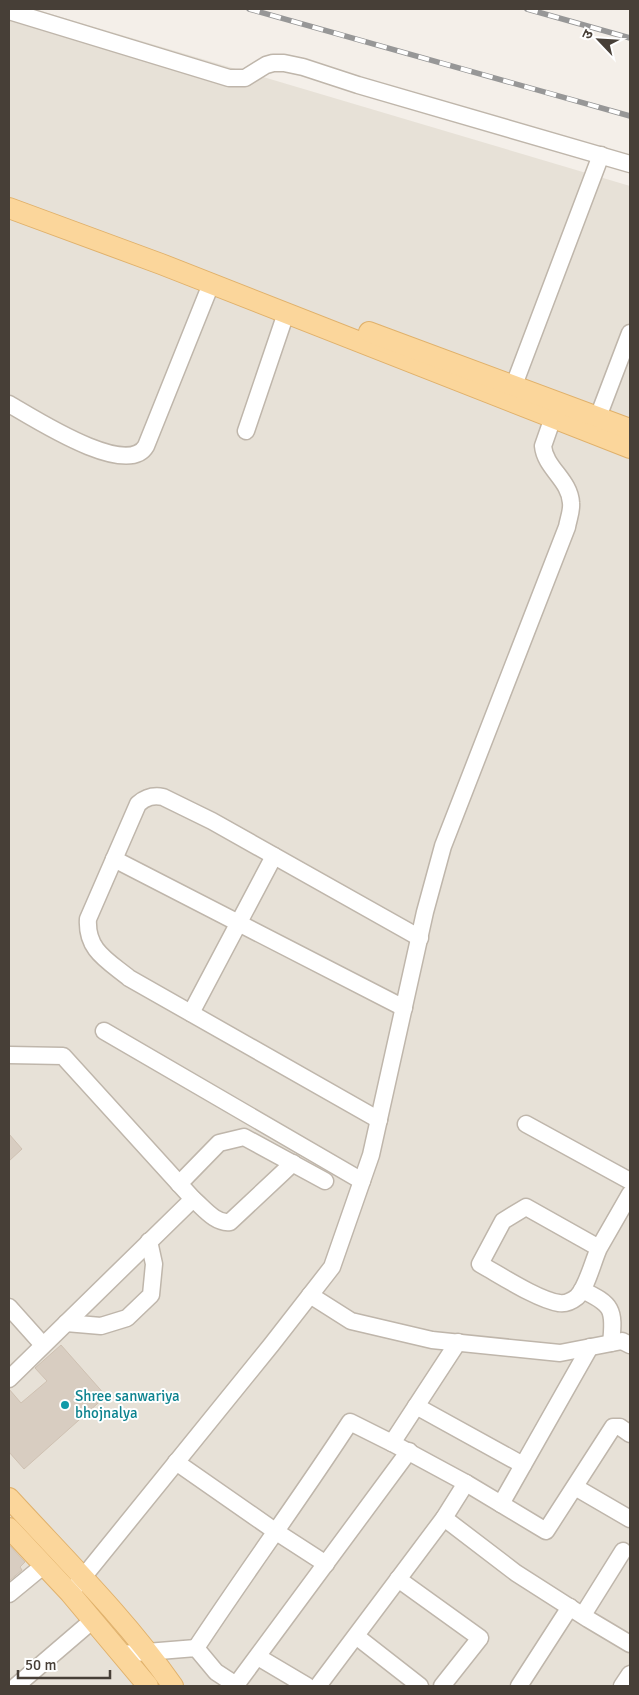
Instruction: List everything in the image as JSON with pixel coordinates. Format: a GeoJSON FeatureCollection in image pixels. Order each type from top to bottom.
{"type":"FeatureCollection","features":[{"type":"Feature","properties":{"kind":"main road"},"geometry":{"type":"LineString","coordinates":[[9,198],[514,385],[555,410],[630,448]]}},
{"type":"Feature","properties":{"kind":"main road"},"geometry":{"type":"LineString","coordinates":[[9,208],[286,313],[555,410],[598,417],[630,429]]}},
{"type":"Feature","properties":{"kind":"main road"},"geometry":{"type":"LineString","coordinates":[[9,1498],[83,1577],[173,1686]]}},
{"type":"Feature","properties":{"kind":"main road"},"geometry":{"type":"LineString","coordinates":[[9,1528],[70,1593],[122,1654],[144,1685]]}},
{"type":"Feature","properties":{"kind":"street"},"geometry":{"type":"LineString","coordinates":[[9,11],[229,78],[245,78],[266,64],[284,63],[303,67],[358,85],[630,164]]}},
{"type":"Feature","properties":{"kind":"street"},"geometry":{"type":"LineString","coordinates":[[514,385],[601,155]]}},
{"type":"Feature","properties":{"kind":"street"},"geometry":{"type":"LineString","coordinates":[[9,404],[80,443],[105,453],[126,456],[137,455],[146,446],[211,284]]}},
{"type":"Feature","properties":{"kind":"street"},"geometry":{"type":"LineString","coordinates":[[246,431],[286,313]]}},
{"type":"Feature","properties":{"kind":"street"},"geometry":{"type":"LineString","coordinates":[[598,417],[630,332]]}},
{"type":"Feature","properties":{"kind":"street"},"geometry":{"type":"LineString","coordinates":[[70,1593],[332,1267],[371,1155],[420,938],[443,846],[567,527],[572,504],[569,493],[544,453],[543,446],[555,410]]}},
{"type":"Feature","properties":{"kind":"street"},"geometry":{"type":"LineString","coordinates":[[379,1120],[129,978],[98,952],[87,932],[88,919],[138,804],[149,796],[156,795],[164,797],[212,821],[420,938]]}},
{"type":"Feature","properties":{"kind":"street"},"geometry":{"type":"LineString","coordinates":[[191,1013],[274,856]]}},
{"type":"Feature","properties":{"kind":"street"},"geometry":{"type":"LineString","coordinates":[[114,860],[404,1008]]}},
{"type":"Feature","properties":{"kind":"street"},"geometry":{"type":"LineString","coordinates":[[104,1031],[362,1181]]}},
{"type":"Feature","properties":{"kind":"street"},"geometry":{"type":"LineString","coordinates":[[9,1055],[64,1056],[179,1184],[217,1220],[222,1222],[230,1222],[292,1163]]}},
{"type":"Feature","properties":{"kind":"street"},"geometry":{"type":"LineString","coordinates":[[526,1124],[630,1181]]}},
{"type":"Feature","properties":{"kind":"street"},"geometry":{"type":"LineString","coordinates":[[179,1184],[219,1143],[244,1137],[325,1181]]}},
{"type":"Feature","properties":{"kind":"street"},"geometry":{"type":"LineString","coordinates":[[599,1248],[526,1207],[503,1221],[480,1264],[546,1299],[560,1303],[571,1301],[582,1290],[599,1248],[630,1194]]}},
{"type":"Feature","properties":{"kind":"street"},"geometry":{"type":"LineString","coordinates":[[9,1379],[193,1198]]}},
{"type":"Feature","properties":{"kind":"street"},"geometry":{"type":"LineString","coordinates":[[66,1323],[101,1326],[127,1318],[151,1295],[154,1264],[149,1242]]}},
{"type":"Feature","properties":{"kind":"street"},"geometry":{"type":"LineString","coordinates":[[582,1290],[602,1300],[609,1307],[614,1325],[612,1343]]}},
{"type":"Feature","properties":{"kind":"street"},"geometry":{"type":"LineString","coordinates":[[310,1295],[351,1321],[432,1340],[560,1353],[622,1341],[630,1345]]}},
{"type":"Feature","properties":{"kind":"street"},"geometry":{"type":"LineString","coordinates":[[9,1307],[43,1345]]}},
{"type":"Feature","properties":{"kind":"street"},"geometry":{"type":"LineString","coordinates":[[392,1443],[458,1342]]}},
{"type":"Feature","properties":{"kind":"street"},"geometry":{"type":"LineString","coordinates":[[500,1504],[590,1347]]}},
{"type":"Feature","properties":{"kind":"street"},"geometry":{"type":"LineString","coordinates":[[416,1406],[523,1465]]}},
{"type":"Feature","properties":{"kind":"street"},"geometry":{"type":"LineString","coordinates":[[196,1648],[350,1422],[409,1450],[546,1531],[612,1427],[620,1427],[630,1434]]}},
{"type":"Feature","properties":{"kind":"street"},"geometry":{"type":"LineString","coordinates":[[196,1648],[216,1672],[236,1685],[409,1450]]}},
{"type":"Feature","properties":{"kind":"street"},"geometry":{"type":"LineString","coordinates":[[176,1462],[326,1564]]}},
{"type":"Feature","properties":{"kind":"street"},"geometry":{"type":"LineString","coordinates":[[318,1686],[444,1518],[466,1483]]}},
{"type":"Feature","properties":{"kind":"street"},"geometry":{"type":"LineString","coordinates":[[575,1487],[630,1519]]}},
{"type":"Feature","properties":{"kind":"street"},"geometry":{"type":"LineString","coordinates":[[444,1518],[516,1573],[630,1644]]}},
{"type":"Feature","properties":{"kind":"street"},"geometry":{"type":"LineString","coordinates":[[519,1686],[576,1611],[628,1548]]}},
{"type":"Feature","properties":{"kind":"street"},"geometry":{"type":"LineString","coordinates":[[9,1594],[43,1566]]}},
{"type":"Feature","properties":{"kind":"street"},"geometry":{"type":"LineString","coordinates":[[398,1579],[480,1638],[442,1686]]}},
{"type":"Feature","properties":{"kind":"street"},"geometry":{"type":"LineString","coordinates":[[16,1686],[93,1620]]}},
{"type":"Feature","properties":{"kind":"street"},"geometry":{"type":"LineString","coordinates":[[356,1636],[420,1686]]}},
{"type":"Feature","properties":{"kind":"street"},"geometry":{"type":"LineString","coordinates":[[122,1654],[196,1648]]}},
{"type":"Feature","properties":{"kind":"street"},"geometry":{"type":"LineString","coordinates":[[258,1657],[307,1686]]}},
{"type":"Feature","properties":{"kind":"street"},"geometry":{"type":"LineString","coordinates":[[622,1686],[630,1674]]}},
{"type":"Feature","properties":{"kind":"shaded area"},"geometry":{"type":"Polygon","coordinates":[[[9,9],[34,9],[630,186],[630,1686],[9,1686],[9,9]]]}},
{"type":"Feature","properties":{"kind":"building"},"geometry":{"type":"Polygon","coordinates":[[[9,1134],[22,1149],[9,1161],[9,1134]]]}},
{"type":"Feature","properties":{"kind":"building","name":"Shree sanwariya bhojnalya"},"geometry":{"type":"Polygon","coordinates":[[[61,1345],[106,1396],[24,1469],[9,1452],[9,1389],[21,1403],[47,1381],[35,1368],[61,1345]]]}},
{"type":"Feature","properties":{"kind":"building"},"geometry":{"type":"Polygon","coordinates":[[[9,1545],[25,1562],[20,1567],[22,1570],[9,1581],[9,1545]]]}},
{"type":"Feature","properties":{"kind":"railway"},"geometry":{"type":"LineString","coordinates":[[249,9],[630,116]]}},
{"type":"Feature","properties":{"kind":"railway"},"geometry":{"type":"LineString","coordinates":[[527,9],[630,38]]}},
{"type":"Feature","properties":{"kind":"place","name":"Shree sanwariya bhojnalya"},"geometry":{"type":"Point","coordinates":[65,1405]}}]}
